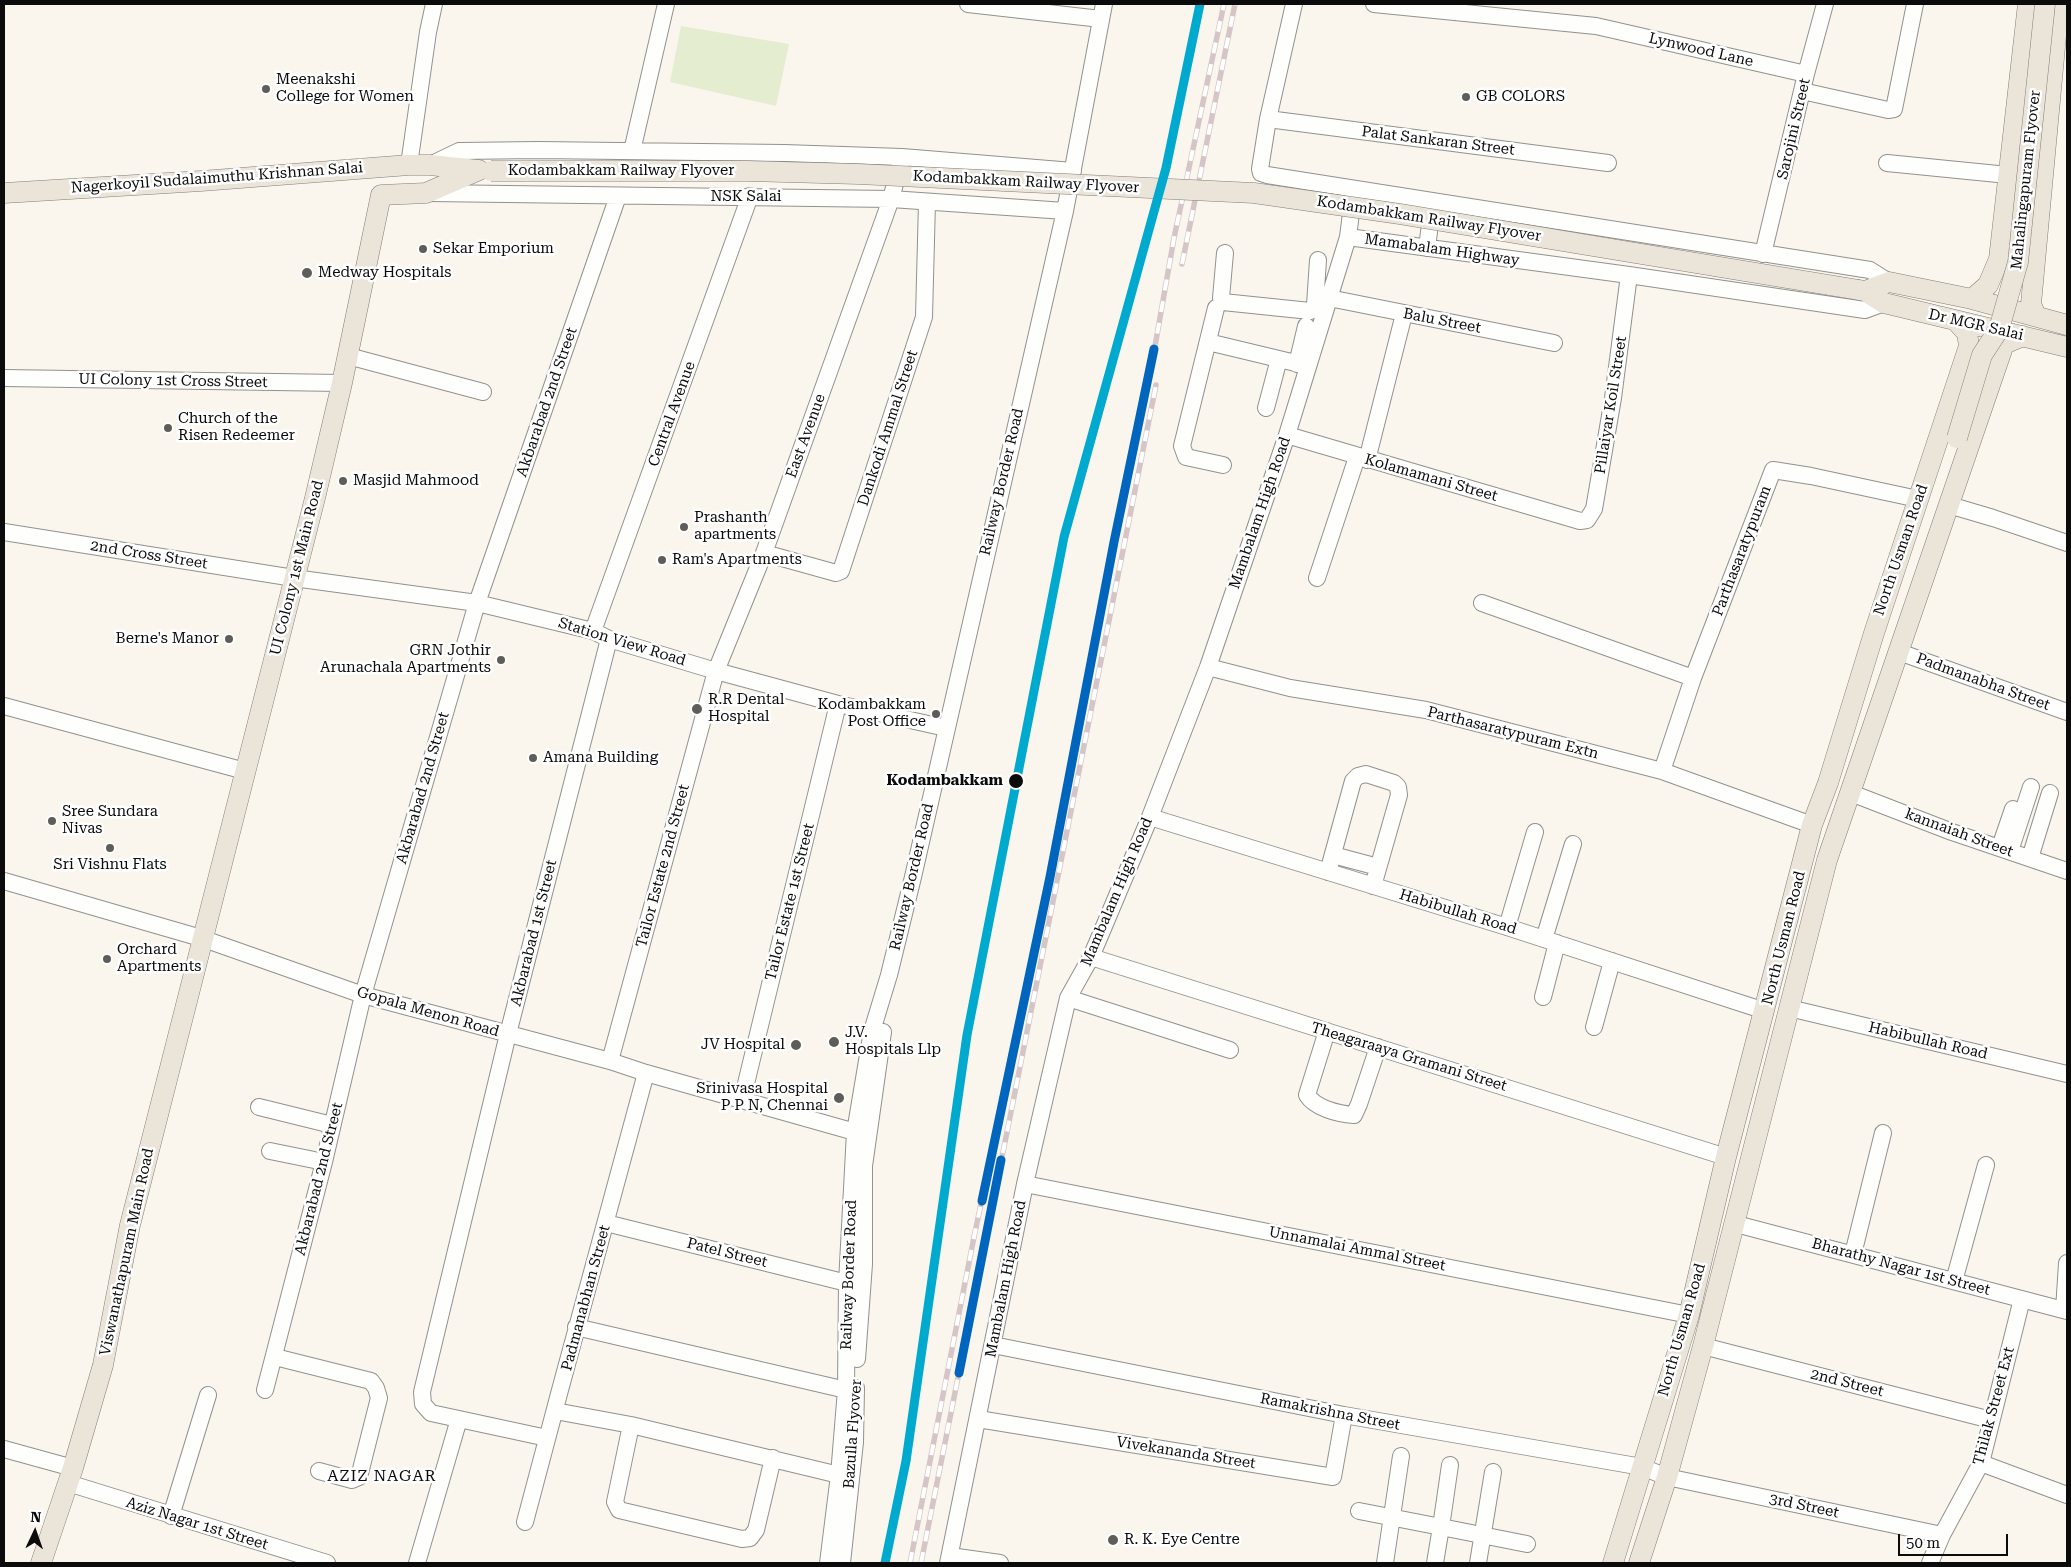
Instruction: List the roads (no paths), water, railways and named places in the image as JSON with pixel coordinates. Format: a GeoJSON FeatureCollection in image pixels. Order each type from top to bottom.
{"type":"FeatureCollection","features":[{"type":"Feature","properties":{"kind":"main road"},"geometry":{"type":"LineString","coordinates":[[1972,299],[1988,285],[1999,259],[2028,4]]}},
{"type":"Feature","properties":{"kind":"main road","name":"Mahalingapuram Flyover"},"geometry":{"type":"LineString","coordinates":[[1841,785],[1954,448],[1982,355],[1999,328],[2012,287],[2018,262],[2045,4]]}},
{"type":"Feature","properties":{"kind":"main road"},"geometry":{"type":"LineString","coordinates":[[2036,316],[2031,304],[2059,4]]}},
{"type":"Feature","properties":{"kind":"main road","name":"Nagerkoyil Sudalaimuthu Krishnan Salai"},"geometry":{"type":"LineString","coordinates":[[4,193],[430,165]]}},
{"type":"Feature","properties":{"kind":"main road","name":"Kodambakkam Railway Flyover"},"geometry":{"type":"LineString","coordinates":[[430,165],[485,170],[739,171],[858,174],[1254,193],[1409,216],[1862,291],[1884,303]]}},
{"type":"Feature","properties":{"kind":"main road","name":"Kodambakkam Railway Flyover"},"geometry":{"type":"LineString","coordinates":[[381,195],[426,192],[485,170]]}},
{"type":"Feature","properties":{"kind":"main road","name":"UI Colony 1st Main Road"},"geometry":{"type":"LineString","coordinates":[[201,938],[245,771],[342,383],[381,195]]}},
{"type":"Feature","properties":{"kind":"main road","name":"Dr MGR Salai"},"geometry":{"type":"LineString","coordinates":[[1889,282],[1972,299],[2067,325]]}},
{"type":"Feature","properties":{"kind":"main road","name":"Kodambakkam Railway Flyover"},"geometry":{"type":"LineString","coordinates":[[1862,291],[1889,282]]}},
{"type":"Feature","properties":{"kind":"main road","name":"Dr MGR Salai"},"geometry":{"type":"LineString","coordinates":[[1884,303],[2067,347]]}},
{"type":"Feature","properties":{"kind":"main road","name":"North Usman Road"},"geometry":{"type":"LineString","coordinates":[[1639,1563],[1667,1477],[1736,1224],[1827,860],[1874,633],[1969,346],[1967,333],[1957,322]]}},
{"type":"Feature","properties":{"kind":"main road","name":"North Usman Road"},"geometry":{"type":"LineString","coordinates":[[1613,1563],[1689,1315],[1726,1157],[1812,825],[1841,785],[1899,652],[2004,344],[2023,336]]}},
{"type":"Feature","properties":{"kind":"main road"},"geometry":{"type":"LineString","coordinates":[[1958,380],[1988,390]]}},
{"type":"Feature","properties":{"kind":"main road","name":"Viswanathapuram Main Road"},"geometry":{"type":"LineString","coordinates":[[41,1563],[71,1475],[103,1365],[130,1225],[201,938]]}},
{"type":"Feature","properties":{"kind":"street"},"geometry":{"type":"LineString","coordinates":[[409,165],[428,32],[434,4]]}},
{"type":"Feature","properties":{"kind":"street"},"geometry":{"type":"LineString","coordinates":[[632,151],[666,4]]}},
{"type":"Feature","properties":{"kind":"street"},"geometry":{"type":"LineString","coordinates":[[968,4],[1103,12]]}},
{"type":"Feature","properties":{"kind":"street"},"geometry":{"type":"LineString","coordinates":[[1294,4],[1268,119],[1261,173],[1512,215],[1870,270],[1889,282]]}},
{"type":"Feature","properties":{"kind":"street","name":"Lynwood Lane"},"geometry":{"type":"LineString","coordinates":[[1374,4],[1479,9],[1596,26],[1806,74]]}},
{"type":"Feature","properties":{"kind":"street","name":"Sarojini Street"},"geometry":{"type":"LineString","coordinates":[[1763,254],[1806,74],[1826,4]]}},
{"type":"Feature","properties":{"kind":"street"},"geometry":{"type":"LineString","coordinates":[[1802,91],[1894,110],[1915,4]]}},
{"type":"Feature","properties":{"kind":"street","name":"Railway Border Road"},"geometry":{"type":"LineString","coordinates":[[828,1563],[839,1475],[846,1390],[847,1283],[855,1132],[872,1031],[889,976],[1065,211],[1103,12]]}},
{"type":"Feature","properties":{"kind":"street","name":"Palat Sankaran Street"},"geometry":{"type":"LineString","coordinates":[[1268,119],[1608,163]]}},
{"type":"Feature","properties":{"kind":"street"},"geometry":{"type":"LineString","coordinates":[[430,165],[459,151],[632,151],[902,157],[1073,171]]}},
{"type":"Feature","properties":{"kind":"street","name":"East Avenue"},"geometry":{"type":"LineString","coordinates":[[716,671],[764,553],[891,199],[902,157]]}},
{"type":"Feature","properties":{"kind":"street"},"geometry":{"type":"LineString","coordinates":[[1887,163],[2008,175]]}},
{"type":"Feature","properties":{"kind":"street","name":"Mamabalam Highway"},"geometry":{"type":"LineString","coordinates":[[1354,188],[1348,238],[1629,275],[1865,310],[1884,303]]}},
{"type":"Feature","properties":{"kind":"street","name":"NSK Salai"},"geometry":{"type":"LineString","coordinates":[[426,192],[891,199],[1065,211]]}},
{"type":"Feature","properties":{"kind":"street","name":"Akbarabad 2nd Street"},"geometry":{"type":"LineString","coordinates":[[265,1390],[324,1162],[363,995],[477,602],[618,196]]}},
{"type":"Feature","properties":{"kind":"street","name":"Central Avenue"},"geometry":{"type":"LineString","coordinates":[[593,631],[750,196]]}},
{"type":"Feature","properties":{"kind":"street"},"geometry":{"type":"LineString","coordinates":[[1427,248],[1433,201]]}},
{"type":"Feature","properties":{"kind":"street","name":"Dankodi Ammal Street"},"geometry":{"type":"LineString","coordinates":[[764,553],[836,573],[841,572],[924,317],[927,202]]}},
{"type":"Feature","properties":{"kind":"street"},"geometry":{"type":"LineString","coordinates":[[1508,259],[1512,215]]}},
{"type":"Feature","properties":{"kind":"street","name":"Mambalam High Road"},"geometry":{"type":"LineString","coordinates":[[949,1559],[1025,1184],[1068,998],[1091,957],[1150,817],[1208,666],[1287,435],[1302,365],[1329,298],[1348,238]]}},
{"type":"Feature","properties":{"kind":"street"},"geometry":{"type":"LineString","coordinates":[[1225,252],[1221,301],[1225,303],[1310,311],[1315,305],[1318,260]]}},
{"type":"Feature","properties":{"kind":"street","name":"Pillaiyar Koil Street"},"geometry":{"type":"LineString","coordinates":[[1575,519],[1580,521],[1587,520],[1594,509],[1613,398],[1629,275]]}},
{"type":"Feature","properties":{"kind":"street"},"geometry":{"type":"LineString","coordinates":[[1317,278],[1335,279]]}},
{"type":"Feature","properties":{"kind":"street","name":"Balu Street"},"geometry":{"type":"LineString","coordinates":[[1329,298],[1554,343]]}},
{"type":"Feature","properties":{"kind":"street"},"geometry":{"type":"LineString","coordinates":[[1216,308],[1182,446],[1186,457],[1222,465]]}},
{"type":"Feature","properties":{"kind":"street"},"geometry":{"type":"LineString","coordinates":[[1317,578],[1362,459],[1404,314]]}},
{"type":"Feature","properties":{"kind":"street"},"geometry":{"type":"LineString","coordinates":[[1208,342],[1302,365],[1306,326]]}},
{"type":"Feature","properties":{"kind":"street"},"geometry":{"type":"LineString","coordinates":[[348,356],[483,392]]}},
{"type":"Feature","properties":{"kind":"street"},"geometry":{"type":"LineString","coordinates":[[1266,408],[1279,359]]}},
{"type":"Feature","properties":{"kind":"street","name":"UI Colony 1st Cross Street"},"geometry":{"type":"LineString","coordinates":[[4,378],[342,383]]}},
{"type":"Feature","properties":{"kind":"street","name":"Kolamamani Street"},"geometry":{"type":"LineString","coordinates":[[1287,435],[1362,459],[1575,519]]}},
{"type":"Feature","properties":{"kind":"street","name":"Parthasaratypuram"},"geometry":{"type":"LineString","coordinates":[[1662,771],[1693,678],[1773,470],[1811,476],[1918,499]]}},
{"type":"Feature","properties":{"kind":"street"},"geometry":{"type":"LineString","coordinates":[[1949,506],[1993,518],[2067,543]]}},
{"type":"Feature","properties":{"kind":"street","name":"2nd Cross Street"},"geometry":{"type":"LineString","coordinates":[[4,532],[294,578]]}},
{"type":"Feature","properties":{"kind":"street","name":"Station View Road"},"geometry":{"type":"LineString","coordinates":[[294,578],[477,602],[593,631],[609,639],[716,671],[838,704],[946,728]]}},
{"type":"Feature","properties":{"kind":"street"},"geometry":{"type":"LineString","coordinates":[[1482,603],[1693,678]]}},
{"type":"Feature","properties":{"kind":"street","name":"Akbarabad 1st Street"},"geometry":{"type":"LineString","coordinates":[[458,1419],[432,1413],[423,1404],[422,1392],[508,1034],[609,639]]}},
{"type":"Feature","properties":{"kind":"street","name":"Padmanabha Street"},"geometry":{"type":"LineString","coordinates":[[1899,652],[2067,712]]}},
{"type":"Feature","properties":{"kind":"street","name":"Parthasaratypuram Extn"},"geometry":{"type":"LineString","coordinates":[[1208,666],[1290,688],[1426,710],[1662,771],[1812,825]]}},
{"type":"Feature","properties":{"kind":"street","name":"Tailor Estate 2nd Street"},"geometry":{"type":"LineString","coordinates":[[610,1061],[716,671]]}},
{"type":"Feature","properties":{"kind":"street","name":"Tailor Estate 1st Street"},"geometry":{"type":"LineString","coordinates":[[742,1100],[838,704]]}},
{"type":"Feature","properties":{"kind":"street"},"geometry":{"type":"LineString","coordinates":[[4,706],[245,771]]}},
{"type":"Feature","properties":{"kind":"street"},"geometry":{"type":"LineString","coordinates":[[1328,872],[1353,781],[1358,776],[1366,774],[1394,783],[1398,787],[1399,795],[1373,886]]}},
{"type":"Feature","properties":{"kind":"street","name":"kannaiah Street"},"geometry":{"type":"LineString","coordinates":[[1841,785],[2067,871]]}},
{"type":"Feature","properties":{"kind":"street"},"geometry":{"type":"LineString","coordinates":[[2005,849],[2026,786]]}},
{"type":"Feature","properties":{"kind":"street"},"geometry":{"type":"LineString","coordinates":[[2030,858],[2050,793]]}},
{"type":"Feature","properties":{"kind":"street","name":"Habibullah Road"},"geometry":{"type":"LineString","coordinates":[[1150,817],[1551,941],[1765,1011]]}},
{"type":"Feature","properties":{"kind":"street"},"geometry":{"type":"LineString","coordinates":[[1506,927],[1535,832]]}},
{"type":"Feature","properties":{"kind":"street"},"geometry":{"type":"LineString","coordinates":[[1543,997],[1551,941],[1573,844]]}},
{"type":"Feature","properties":{"kind":"street"},"geometry":{"type":"LineString","coordinates":[[1333,855],[1378,867]]}},
{"type":"Feature","properties":{"kind":"street","name":"Gopala Menon Road"},"geometry":{"type":"LineString","coordinates":[[4,881],[201,938],[363,995],[610,1061],[646,1073],[855,1132]]}},
{"type":"Feature","properties":{"kind":"street","name":"Theagaraaya Gramani Street"},"geometry":{"type":"LineString","coordinates":[[1091,957],[1726,1157]]}},
{"type":"Feature","properties":{"kind":"street"},"geometry":{"type":"LineString","coordinates":[[1594,1026],[1612,961]]}},
{"type":"Feature","properties":{"kind":"street","name":"Bazulla Flyover"},"geometry":{"type":"LineString","coordinates":[[842,1563],[855,1442],[858,1321],[864,1264],[864,1166],[889,976]]}},
{"type":"Feature","properties":{"kind":"street"},"geometry":{"type":"LineString","coordinates":[[1068,998],[1230,1050]]}},
{"type":"Feature","properties":{"kind":"street","name":"Habibullah Road"},"geometry":{"type":"LineString","coordinates":[[1789,1008],[2067,1074]]}},
{"type":"Feature","properties":{"kind":"street"},"geometry":{"type":"LineString","coordinates":[[1327,1031],[1307,1095],[1311,1102],[1328,1108],[1354,1114],[1378,1047]]}},
{"type":"Feature","properties":{"kind":"street","name":"Padmanabhan Street"},"geometry":{"type":"LineString","coordinates":[[525,1522],[646,1073]]}},
{"type":"Feature","properties":{"kind":"street"},"geometry":{"type":"LineString","coordinates":[[259,1107],[332,1125]]}},
{"type":"Feature","properties":{"kind":"street"},"geometry":{"type":"LineString","coordinates":[[1852,1254],[1883,1133]]}},
{"type":"Feature","properties":{"kind":"street"},"geometry":{"type":"LineString","coordinates":[[270,1151],[324,1162]]}},
{"type":"Feature","properties":{"kind":"street"},"geometry":{"type":"LineString","coordinates":[[1954,1281],[1986,1165]]}},
{"type":"Feature","properties":{"kind":"street","name":"Unnamalai Ammal Street"},"geometry":{"type":"LineString","coordinates":[[1025,1184],[1689,1315]]}},
{"type":"Feature","properties":{"kind":"street","name":"Patel Street"},"geometry":{"type":"LineString","coordinates":[[606,1223],[847,1283]]}},
{"type":"Feature","properties":{"kind":"street","name":"Bharathy Nagar 1st Street"},"geometry":{"type":"LineString","coordinates":[[1736,1224],[2066,1310]]}},
{"type":"Feature","properties":{"kind":"street"},"geometry":{"type":"LineString","coordinates":[[2066,1310],[2067,1263]]}},
{"type":"Feature","properties":{"kind":"street","name":"Thilak Street Ext"},"geometry":{"type":"LineString","coordinates":[[1930,1563],[1942,1535],[1981,1463],[2022,1299]]}},
{"type":"Feature","properties":{"kind":"street"},"geometry":{"type":"LineString","coordinates":[[576,1327],[846,1390]]}},
{"type":"Feature","properties":{"kind":"street","name":"Ramakrishna Street"},"geometry":{"type":"LineString","coordinates":[[993,1345],[1344,1416],[1642,1467],[1667,1477]]}},
{"type":"Feature","properties":{"kind":"street","name":"2nd Street"},"geometry":{"type":"LineString","coordinates":[[1703,1346],[1991,1420]]}},
{"type":"Feature","properties":{"kind":"street"},"geometry":{"type":"LineString","coordinates":[[275,1357],[370,1381],[376,1388],[380,1398],[359,1477],[352,1480],[319,1471]]}},
{"type":"Feature","properties":{"kind":"street"},"geometry":{"type":"LineString","coordinates":[[171,1516],[208,1394]]}},
{"type":"Feature","properties":{"kind":"street"},"geometry":{"type":"LineString","coordinates":[[555,1410],[631,1425],[839,1475]]}},
{"type":"Feature","properties":{"kind":"street","name":"Vivekananda Street"},"geometry":{"type":"LineString","coordinates":[[978,1420],[1333,1477],[1344,1416]]}},
{"type":"Feature","properties":{"kind":"street"},"geometry":{"type":"LineString","coordinates":[[417,1563],[458,1419],[547,1438]]}},
{"type":"Feature","properties":{"kind":"street"},"geometry":{"type":"LineString","coordinates":[[631,1425],[616,1506],[619,1510],[742,1539],[750,1538],[756,1530],[773,1458]]}},
{"type":"Feature","properties":{"kind":"street","name":"Aziz Nagar 1st Street"},"geometry":{"type":"LineString","coordinates":[[4,1449],[171,1516],[327,1563]]}},
{"type":"Feature","properties":{"kind":"street"},"geometry":{"type":"LineString","coordinates":[[1385,1563],[1401,1456]]}},
{"type":"Feature","properties":{"kind":"street"},"geometry":{"type":"LineString","coordinates":[[1981,1463],[2067,1494]]}},
{"type":"Feature","properties":{"kind":"street"},"geometry":{"type":"LineString","coordinates":[[1435,1563],[1450,1465]]}},
{"type":"Feature","properties":{"kind":"street"},"geometry":{"type":"LineString","coordinates":[[1478,1563],[1493,1472]]}},
{"type":"Feature","properties":{"kind":"street","name":"3rd Street"},"geometry":{"type":"LineString","coordinates":[[1667,1477],[1942,1535]]}},
{"type":"Feature","properties":{"kind":"street"},"geometry":{"type":"LineString","coordinates":[[1359,1511],[1482,1537],[1527,1544]]}},
{"type":"Feature","properties":{"kind":"street"},"geometry":{"type":"LineString","coordinates":[[949,1559],[1000,1563]]}},
{"type":"Feature","properties":{"kind":"railway"},"geometry":{"type":"LineString","coordinates":[[910,1563],[974,1237],[1050,877],[1114,542],[1154,352],[1174,238],[1224,4]]}},
{"type":"Feature","properties":{"kind":"railway"},"geometry":{"type":"LineString","coordinates":[[1182,264],[1235,4]]}},
{"type":"Feature","properties":{"kind":"railway"},"geometry":{"type":"LineString","coordinates":[[921,1563],[1156,385]]}},
{"type":"Feature","properties":{"kind":"place","name":"Meenakshi College for Women"},"geometry":{"type":"Point","coordinates":[266,89]}},
{"type":"Feature","properties":{"kind":"place","name":"GB COLORS"},"geometry":{"type":"Point","coordinates":[1466,97]}},
{"type":"Feature","properties":{"kind":"place","name":"Sekar Emporium"},"geometry":{"type":"Point","coordinates":[423,249]}},
{"type":"Feature","properties":{"kind":"place","name":"Medway Hospitals"},"geometry":{"type":"Point","coordinates":[307,273]}},
{"type":"Feature","properties":{"kind":"place","name":"Church of the Risen Redeemer"},"geometry":{"type":"Point","coordinates":[168,428]}},
{"type":"Feature","properties":{"kind":"place","name":"Masjid Mahmood"},"geometry":{"type":"Point","coordinates":[343,481]}},
{"type":"Feature","properties":{"kind":"place","name":"Prashanth apartments"},"geometry":{"type":"Point","coordinates":[684,527]}},
{"type":"Feature","properties":{"kind":"place","name":"Ram's Apartments"},"geometry":{"type":"Point","coordinates":[662,560]}},
{"type":"Feature","properties":{"kind":"place","name":"Berne's Manor"},"geometry":{"type":"Point","coordinates":[229,639]}},
{"type":"Feature","properties":{"kind":"place","name":"GRN Jothir Arunachala Apartments"},"geometry":{"type":"Point","coordinates":[501,660]}},
{"type":"Feature","properties":{"kind":"place","name":"R.R Dental Hospital"},"geometry":{"type":"Point","coordinates":[697,709]}},
{"type":"Feature","properties":{"kind":"place","name":"Kodambakkam Post Office"},"geometry":{"type":"Point","coordinates":[936,714]}},
{"type":"Feature","properties":{"kind":"place","name":"Amana Building"},"geometry":{"type":"Point","coordinates":[533,758]}},
{"type":"Feature","properties":{"kind":"place","name":"Kodambakkam"},"geometry":{"type":"Point","coordinates":[1016,781]}},
{"type":"Feature","properties":{"kind":"place","name":"Sree Sundara Nivas"},"geometry":{"type":"Point","coordinates":[52,821]}},
{"type":"Feature","properties":{"kind":"place","name":"Sri Vishnu Flats"},"geometry":{"type":"Point","coordinates":[110,848]}},
{"type":"Feature","properties":{"kind":"place","name":"Orchard Apartments"},"geometry":{"type":"Point","coordinates":[107,959]}},
{"type":"Feature","properties":{"kind":"place","name":"J.V. Hospitals Llp"},"geometry":{"type":"Point","coordinates":[834,1042]}},
{"type":"Feature","properties":{"kind":"place","name":"JV Hospital"},"geometry":{"type":"Point","coordinates":[796,1045]}},
{"type":"Feature","properties":{"kind":"place","name":"Srinivasa Hospital P P N, Chennai"},"geometry":{"type":"Point","coordinates":[839,1098]}},
{"type":"Feature","properties":{"kind":"place","name":"R. K. Eye Centre"},"geometry":{"type":"Point","coordinates":[1113,1540]}},
{"type":"Feature","properties":{"kind":"district","name":"AZIZ NAGAR"},"geometry":{"type":"Point","coordinates":[382,1476]}}]}
